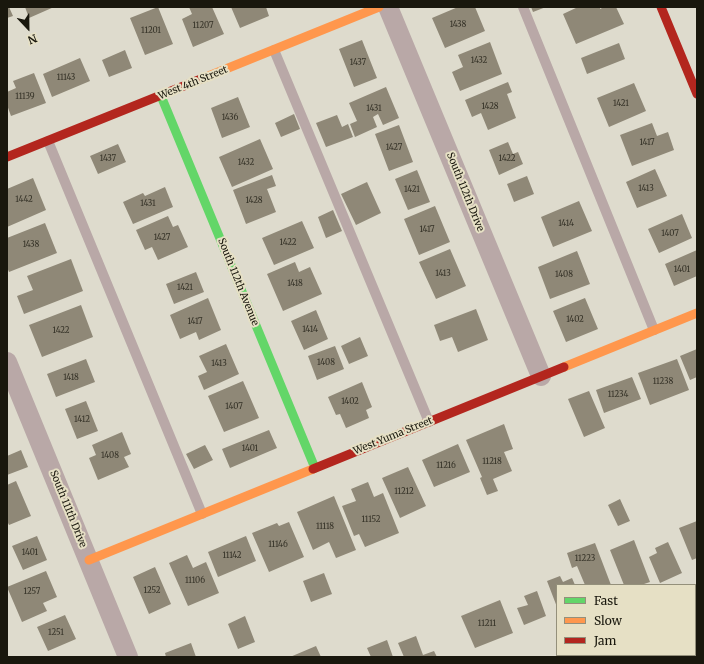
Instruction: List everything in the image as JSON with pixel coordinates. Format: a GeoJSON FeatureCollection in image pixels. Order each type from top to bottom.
{"type":"FeatureCollection","features":[{"type":"Feature","properties":{"kind":"street","name":"West 4th Street"},"geometry":{"type":"LineString","coordinates":[[7,157],[379,7]]}},
{"type":"Feature","properties":{"kind":"street","name":"South 112th Drive"},"geometry":{"type":"LineString","coordinates":[[388,7],[541,376]]}},
{"type":"Feature","properties":{"kind":"street"},"geometry":{"type":"LineString","coordinates":[[661,7],[697,94]]}},
{"type":"Feature","properties":{"kind":"street","name":"South 112th Avenue"},"geometry":{"type":"LineString","coordinates":[[161,96],[315,468]]}},
{"type":"Feature","properties":{"kind":"street","name":"West Yuma Street"},"geometry":{"type":"LineString","coordinates":[[89,560],[697,313]]}},
{"type":"Feature","properties":{"kind":"street","name":"South 111th Drive"},"geometry":{"type":"LineString","coordinates":[[7,362],[128,657]]}},
{"type":"Feature","properties":{"kind":"lane"},"geometry":{"type":"LineString","coordinates":[[523,7],[654,330]]}},
{"type":"Feature","properties":{"kind":"lane"},"geometry":{"type":"LineString","coordinates":[[274,50],[429,422]]}},
{"type":"Feature","properties":{"kind":"lane"},"geometry":{"type":"LineString","coordinates":[[48,141],[202,514]]}},
{"type":"Feature","properties":{"kind":"building"},"geometry":{"type":"Polygon","coordinates":[[[7,7],[9,7],[13,16],[7,18],[7,7]]]}},
{"type":"Feature","properties":{"kind":"building"},"geometry":{"type":"Polygon","coordinates":[[[25,7],[54,7],[29,18],[25,7]]]}},
{"type":"Feature","properties":{"kind":"building"},"geometry":{"type":"Polygon","coordinates":[[[158,7],[173,44],[145,55],[130,18],[158,7]]]}},
{"type":"Feature","properties":{"kind":"building"},"geometry":{"type":"Polygon","coordinates":[[[189,7],[212,7],[224,34],[193,47],[182,19],[192,14],[189,7]]]}},
{"type":"Feature","properties":{"kind":"building"},"geometry":{"type":"Polygon","coordinates":[[[231,7],[266,7],[269,16],[240,28],[231,7]]]}},
{"type":"Feature","properties":{"kind":"building"},"geometry":{"type":"Polygon","coordinates":[[[458,7],[475,7],[485,31],[445,48],[432,18],[458,7]]]}},
{"type":"Feature","properties":{"kind":"building"},"geometry":{"type":"Polygon","coordinates":[[[531,7],[546,7],[533,12],[531,7]]]}},
{"type":"Feature","properties":{"kind":"building"},"geometry":{"type":"Polygon","coordinates":[[[578,7],[600,7],[600,9],[604,7],[616,7],[624,24],[576,44],[563,14],[578,7]]]}},
{"type":"Feature","properties":{"kind":"building"},"geometry":{"type":"Polygon","coordinates":[[[362,40],[377,78],[354,87],[339,49],[362,40]]]}},
{"type":"Feature","properties":{"kind":"building"},"geometry":{"type":"Polygon","coordinates":[[[490,42],[502,74],[460,91],[452,72],[463,67],[458,55],[490,42]]]}},
{"type":"Feature","properties":{"kind":"building"},"geometry":{"type":"Polygon","coordinates":[[[619,43],[625,59],[587,74],[581,58],[619,43]]]}},
{"type":"Feature","properties":{"kind":"building"},"geometry":{"type":"Polygon","coordinates":[[[125,50],[132,68],[109,77],[102,60],[125,50]]]}},
{"type":"Feature","properties":{"kind":"building"},"geometry":{"type":"Polygon","coordinates":[[[80,58],[90,81],[52,97],[43,74],[80,58]]]}},
{"type":"Feature","properties":{"kind":"building"},"geometry":{"type":"Polygon","coordinates":[[[34,73],[46,103],[11,116],[7,105],[7,92],[16,88],[13,81],[34,73]]]}},
{"type":"Feature","properties":{"kind":"building"},"geometry":{"type":"Polygon","coordinates":[[[508,82],[512,92],[507,94],[516,118],[488,130],[481,113],[472,117],[465,100],[508,82]]]}},
{"type":"Feature","properties":{"kind":"building"},"geometry":{"type":"Polygon","coordinates":[[[634,83],[646,111],[609,127],[597,98],[634,83]]]}},
{"type":"Feature","properties":{"kind":"building"},"geometry":{"type":"Polygon","coordinates":[[[386,87],[399,118],[383,125],[378,114],[373,117],[377,127],[355,137],[350,124],[357,121],[349,103],[386,87]]]}},
{"type":"Feature","properties":{"kind":"building"},"geometry":{"type":"Polygon","coordinates":[[[238,97],[250,127],[222,138],[211,108],[238,97]]]}},
{"type":"Feature","properties":{"kind":"building"},"geometry":{"type":"Polygon","coordinates":[[[294,114],[300,129],[281,137],[275,123],[294,114]]]}},
{"type":"Feature","properties":{"kind":"building"},"geometry":{"type":"Polygon","coordinates":[[[337,115],[342,127],[348,124],[353,137],[326,147],[316,123],[337,115]]]}},
{"type":"Feature","properties":{"kind":"building"},"geometry":{"type":"Polygon","coordinates":[[[652,123],[657,136],[668,132],[674,150],[632,166],[620,135],[652,123]]]}},
{"type":"Feature","properties":{"kind":"building"},"geometry":{"type":"Polygon","coordinates":[[[399,125],[413,162],[389,171],[375,134],[399,125]]]}},
{"type":"Feature","properties":{"kind":"building"},"geometry":{"type":"Polygon","coordinates":[[[260,139],[273,169],[232,187],[219,157],[260,139]]]}},
{"type":"Feature","properties":{"kind":"building"},"geometry":{"type":"Polygon","coordinates":[[[508,142],[513,154],[518,152],[523,164],[499,175],[489,150],[508,142]]]}},
{"type":"Feature","properties":{"kind":"building"},"geometry":{"type":"Polygon","coordinates":[[[118,144],[126,162],[98,174],[90,156],[118,144]]]}},
{"type":"Feature","properties":{"kind":"building"},"geometry":{"type":"Polygon","coordinates":[[[655,169],[667,196],[637,208],[626,182],[655,169]]]}},
{"type":"Feature","properties":{"kind":"building"},"geometry":{"type":"Polygon","coordinates":[[[417,170],[430,202],[408,210],[395,179],[417,170]]]}},
{"type":"Feature","properties":{"kind":"building"},"geometry":{"type":"Polygon","coordinates":[[[272,175],[276,186],[267,189],[276,212],[246,224],[233,190],[272,175]]]}},
{"type":"Feature","properties":{"kind":"building"},"geometry":{"type":"Polygon","coordinates":[[[527,176],[534,194],[514,202],[507,184],[527,176]]]}},
{"type":"Feature","properties":{"kind":"building"},"geometry":{"type":"Polygon","coordinates":[[[33,178],[46,210],[7,227],[7,189],[33,178]]]}},
{"type":"Feature","properties":{"kind":"building"},"geometry":{"type":"Polygon","coordinates":[[[367,182],[381,213],[356,225],[341,194],[367,182]]]}},
{"type":"Feature","properties":{"kind":"building"},"geometry":{"type":"Polygon","coordinates":[[[165,187],[173,207],[133,224],[123,202],[143,193],[145,196],[165,187]]]}},
{"type":"Feature","properties":{"kind":"building"},"geometry":{"type":"Polygon","coordinates":[[[579,201],[592,231],[553,247],[541,217],[579,201]]]}},
{"type":"Feature","properties":{"kind":"building"},"geometry":{"type":"Polygon","coordinates":[[[435,206],[450,242],[419,255],[404,219],[435,206]]]}},
{"type":"Feature","properties":{"kind":"building"},"geometry":{"type":"Polygon","coordinates":[[[333,210],[342,231],[326,238],[318,217],[333,210]]]}},
{"type":"Feature","properties":{"kind":"building"},"geometry":{"type":"Polygon","coordinates":[[[682,214],[692,238],[659,253],[648,229],[682,214]]]}},
{"type":"Feature","properties":{"kind":"building"},"geometry":{"type":"Polygon","coordinates":[[[168,216],[173,227],[178,225],[188,247],[158,260],[152,247],[145,250],[136,230],[168,216]]]}},
{"type":"Feature","properties":{"kind":"building"},"geometry":{"type":"Polygon","coordinates":[[[302,221],[314,248],[274,265],[262,238],[302,221]]]}},
{"type":"Feature","properties":{"kind":"building"},"geometry":{"type":"Polygon","coordinates":[[[45,223],[57,253],[9,272],[7,267],[7,238],[45,223]]]}},
{"type":"Feature","properties":{"kind":"building"},"geometry":{"type":"Polygon","coordinates":[[[450,249],[466,286],[436,299],[419,262],[450,249]]]}},
{"type":"Feature","properties":{"kind":"building"},"geometry":{"type":"Polygon","coordinates":[[[697,250],[697,276],[674,286],[665,264],[697,250]]]}},
{"type":"Feature","properties":{"kind":"building"},"geometry":{"type":"Polygon","coordinates":[[[577,251],[590,284],[550,299],[538,267],[577,251]]]}},
{"type":"Feature","properties":{"kind":"building"},"geometry":{"type":"Polygon","coordinates":[[[71,259],[83,291],[24,314],[17,296],[33,290],[27,276],[71,259]]]}},
{"type":"Feature","properties":{"kind":"building"},"geometry":{"type":"Polygon","coordinates":[[[295,262],[299,272],[310,267],[322,294],[283,311],[267,274],[295,262]]]}},
{"type":"Feature","properties":{"kind":"building"},"geometry":{"type":"Polygon","coordinates":[[[196,272],[204,292],[174,304],[166,284],[196,272]]]}},
{"type":"Feature","properties":{"kind":"building"},"geometry":{"type":"Polygon","coordinates":[[[208,298],[221,330],[199,340],[196,332],[180,339],[170,315],[208,298]]]}},
{"type":"Feature","properties":{"kind":"building"},"geometry":{"type":"Polygon","coordinates":[[[585,298],[598,329],[566,342],[553,311],[585,298]]]}},
{"type":"Feature","properties":{"kind":"building"},"geometry":{"type":"Polygon","coordinates":[[[81,305],[93,337],[42,357],[29,325],[81,305]]]}},
{"type":"Feature","properties":{"kind":"building"},"geometry":{"type":"Polygon","coordinates":[[[476,309],[488,340],[458,352],[452,337],[440,341],[434,325],[476,309]]]}},
{"type":"Feature","properties":{"kind":"building"},"geometry":{"type":"Polygon","coordinates":[[[316,310],[328,339],[304,350],[291,321],[316,310]]]}},
{"type":"Feature","properties":{"kind":"building"},"geometry":{"type":"Polygon","coordinates":[[[360,337],[368,356],[349,364],[341,346],[360,337]]]}},
{"type":"Feature","properties":{"kind":"building"},"geometry":{"type":"Polygon","coordinates":[[[226,344],[239,374],[204,390],[198,376],[207,372],[199,356],[226,344]]]}},
{"type":"Feature","properties":{"kind":"building"},"geometry":{"type":"Polygon","coordinates":[[[335,346],[344,369],[317,380],[308,356],[335,346]]]}},
{"type":"Feature","properties":{"kind":"building"},"geometry":{"type":"Polygon","coordinates":[[[697,349],[697,377],[690,380],[680,356],[697,349]]]}},
{"type":"Feature","properties":{"kind":"building"},"geometry":{"type":"Polygon","coordinates":[[[86,359],[95,382],[56,397],[47,374],[86,359]]]}},
{"type":"Feature","properties":{"kind":"building"},"geometry":{"type":"Polygon","coordinates":[[[677,359],[689,390],[650,405],[638,373],[677,359]]]}},
{"type":"Feature","properties":{"kind":"building"},"geometry":{"type":"Polygon","coordinates":[[[632,377],[641,399],[604,413],[596,390],[632,377]]]}},
{"type":"Feature","properties":{"kind":"building"},"geometry":{"type":"Polygon","coordinates":[[[243,381],[259,418],[224,432],[208,396],[243,381]]]}},
{"type":"Feature","properties":{"kind":"building"},"geometry":{"type":"Polygon","coordinates":[[[362,382],[372,407],[366,410],[369,418],[346,428],[340,414],[336,415],[328,397],[362,382]]]}},
{"type":"Feature","properties":{"kind":"building"},"geometry":{"type":"Polygon","coordinates":[[[589,391],[605,428],[584,437],[568,399],[589,391]]]}},
{"type":"Feature","properties":{"kind":"building"},"geometry":{"type":"Polygon","coordinates":[[[86,401],[98,431],[77,439],[65,409],[86,401]]]}},
{"type":"Feature","properties":{"kind":"building"},"geometry":{"type":"Polygon","coordinates":[[[504,424],[513,449],[504,452],[512,471],[493,479],[498,491],[487,495],[480,478],[482,477],[466,440],[504,424]]]}},
{"type":"Feature","properties":{"kind":"building"},"geometry":{"type":"Polygon","coordinates":[[[269,430],[277,448],[230,468],[222,449],[269,430]]]}},
{"type":"Feature","properties":{"kind":"building"},"geometry":{"type":"Polygon","coordinates":[[[122,432],[131,454],[124,457],[129,467],[98,480],[89,458],[96,455],[92,445],[122,432]]]}},
{"type":"Feature","properties":{"kind":"building"},"geometry":{"type":"Polygon","coordinates":[[[458,444],[470,472],[434,487],[422,460],[458,444]]]}},
{"type":"Feature","properties":{"kind":"building"},"geometry":{"type":"Polygon","coordinates":[[[205,445],[213,460],[194,469],[186,454],[205,445]]]}},
{"type":"Feature","properties":{"kind":"building"},"geometry":{"type":"Polygon","coordinates":[[[21,450],[28,467],[7,475],[7,456],[21,450]]]}},
{"type":"Feature","properties":{"kind":"building"},"geometry":{"type":"Polygon","coordinates":[[[408,467],[426,506],[400,518],[382,478],[408,467]]]}},
{"type":"Feature","properties":{"kind":"building"},"geometry":{"type":"Polygon","coordinates":[[[16,481],[31,516],[9,525],[7,521],[7,485],[16,481]]]}},
{"type":"Feature","properties":{"kind":"building"},"geometry":{"type":"Polygon","coordinates":[[[368,482],[374,497],[383,493],[399,533],[365,547],[359,534],[354,536],[342,506],[356,501],[351,489],[368,482]]]}},
{"type":"Feature","properties":{"kind":"building"},"geometry":{"type":"Polygon","coordinates":[[[334,496],[356,550],[336,558],[329,542],[313,550],[297,512],[334,496]]]}},
{"type":"Feature","properties":{"kind":"building"},"geometry":{"type":"Polygon","coordinates":[[[620,499],[630,521],[618,526],[608,505],[620,499]]]}},
{"type":"Feature","properties":{"kind":"building"},"geometry":{"type":"Polygon","coordinates":[[[697,521],[697,558],[692,560],[679,528],[697,521]]]}},
{"type":"Feature","properties":{"kind":"building"},"geometry":{"type":"Polygon","coordinates":[[[289,522],[304,557],[269,572],[252,533],[277,523],[279,526],[289,522]]]}},
{"type":"Feature","properties":{"kind":"building"},"geometry":{"type":"Polygon","coordinates":[[[37,536],[47,560],[23,570],[12,546],[37,536]]]}},
{"type":"Feature","properties":{"kind":"building"},"geometry":{"type":"Polygon","coordinates":[[[246,536],[256,561],[218,577],[208,552],[246,536]]]}},
{"type":"Feature","properties":{"kind":"building"},"geometry":{"type":"Polygon","coordinates":[[[634,540],[650,582],[644,584],[624,584],[610,550],[634,540]]]}},
{"type":"Feature","properties":{"kind":"building"},"geometry":{"type":"Polygon","coordinates":[[[668,542],[682,573],[660,583],[649,557],[657,553],[655,548],[668,542]]]}},
{"type":"Feature","properties":{"kind":"building"},"geometry":{"type":"Polygon","coordinates":[[[595,543],[611,584],[585,584],[577,566],[572,568],[567,553],[595,543]]]}},
{"type":"Feature","properties":{"kind":"building"},"geometry":{"type":"Polygon","coordinates":[[[187,555],[193,568],[206,562],[219,593],[188,606],[169,563],[187,555]]]}},
{"type":"Feature","properties":{"kind":"building"},"geometry":{"type":"Polygon","coordinates":[[[155,567],[171,604],[149,614],[133,577],[155,567]]]}},
{"type":"Feature","properties":{"kind":"building"},"geometry":{"type":"Polygon","coordinates":[[[46,571],[57,597],[43,603],[47,611],[22,622],[7,587],[46,571]]]}},
{"type":"Feature","properties":{"kind":"building"},"geometry":{"type":"Polygon","coordinates":[[[324,573],[332,594],[311,602],[303,581],[324,573]]]}},
{"type":"Feature","properties":{"kind":"building"},"geometry":{"type":"Polygon","coordinates":[[[560,576],[563,582],[572,578],[575,584],[556,584],[556,604],[547,581],[560,576]]]}},
{"type":"Feature","properties":{"kind":"building"},"geometry":{"type":"Polygon","coordinates":[[[537,591],[546,616],[524,625],[517,608],[528,605],[524,596],[537,591]]]}},
{"type":"Feature","properties":{"kind":"building"},"geometry":{"type":"Polygon","coordinates":[[[500,600],[513,633],[475,648],[461,616],[500,600]]]}},
{"type":"Feature","properties":{"kind":"building"},"geometry":{"type":"Polygon","coordinates":[[[65,615],[76,639],[48,651],[37,627],[65,615]]]}},
{"type":"Feature","properties":{"kind":"building"},"geometry":{"type":"Polygon","coordinates":[[[245,616],[255,642],[238,649],[228,624],[245,616]]]}},
{"type":"Feature","properties":{"kind":"building"},"geometry":{"type":"Polygon","coordinates":[[[416,636],[423,655],[434,651],[437,657],[404,657],[398,643],[416,636]]]}},
{"type":"Feature","properties":{"kind":"building"},"geometry":{"type":"Polygon","coordinates":[[[387,640],[393,657],[371,657],[367,648],[387,640]]]}},
{"type":"Feature","properties":{"kind":"building"},"geometry":{"type":"Polygon","coordinates":[[[191,643],[196,657],[166,657],[165,653],[191,643]]]}},
{"type":"Feature","properties":{"kind":"building"},"geometry":{"type":"Polygon","coordinates":[[[316,646],[321,657],[290,657],[316,646]]]}},
{"type":"Feature","properties":{"kind":"traffic: fast"},"geometry":{"type":"LineString","coordinates":[[161,96],[315,468]]}},
{"type":"Feature","properties":{"kind":"traffic: slow"},"geometry":{"type":"LineString","coordinates":[[206,77],[379,7]]}},
{"type":"Feature","properties":{"kind":"traffic: slow"},"geometry":{"type":"LineString","coordinates":[[564,367],[697,313]]}},
{"type":"Feature","properties":{"kind":"traffic: slow"},"geometry":{"type":"LineString","coordinates":[[89,560],[313,469]]}},
{"type":"Feature","properties":{"kind":"traffic: jam"},"geometry":{"type":"LineString","coordinates":[[661,7],[697,94]]}},
{"type":"Feature","properties":{"kind":"traffic: jam"},"geometry":{"type":"LineString","coordinates":[[7,157],[206,77]]}},
{"type":"Feature","properties":{"kind":"traffic: jam"},"geometry":{"type":"LineString","coordinates":[[313,469],[564,367]]}}]}
